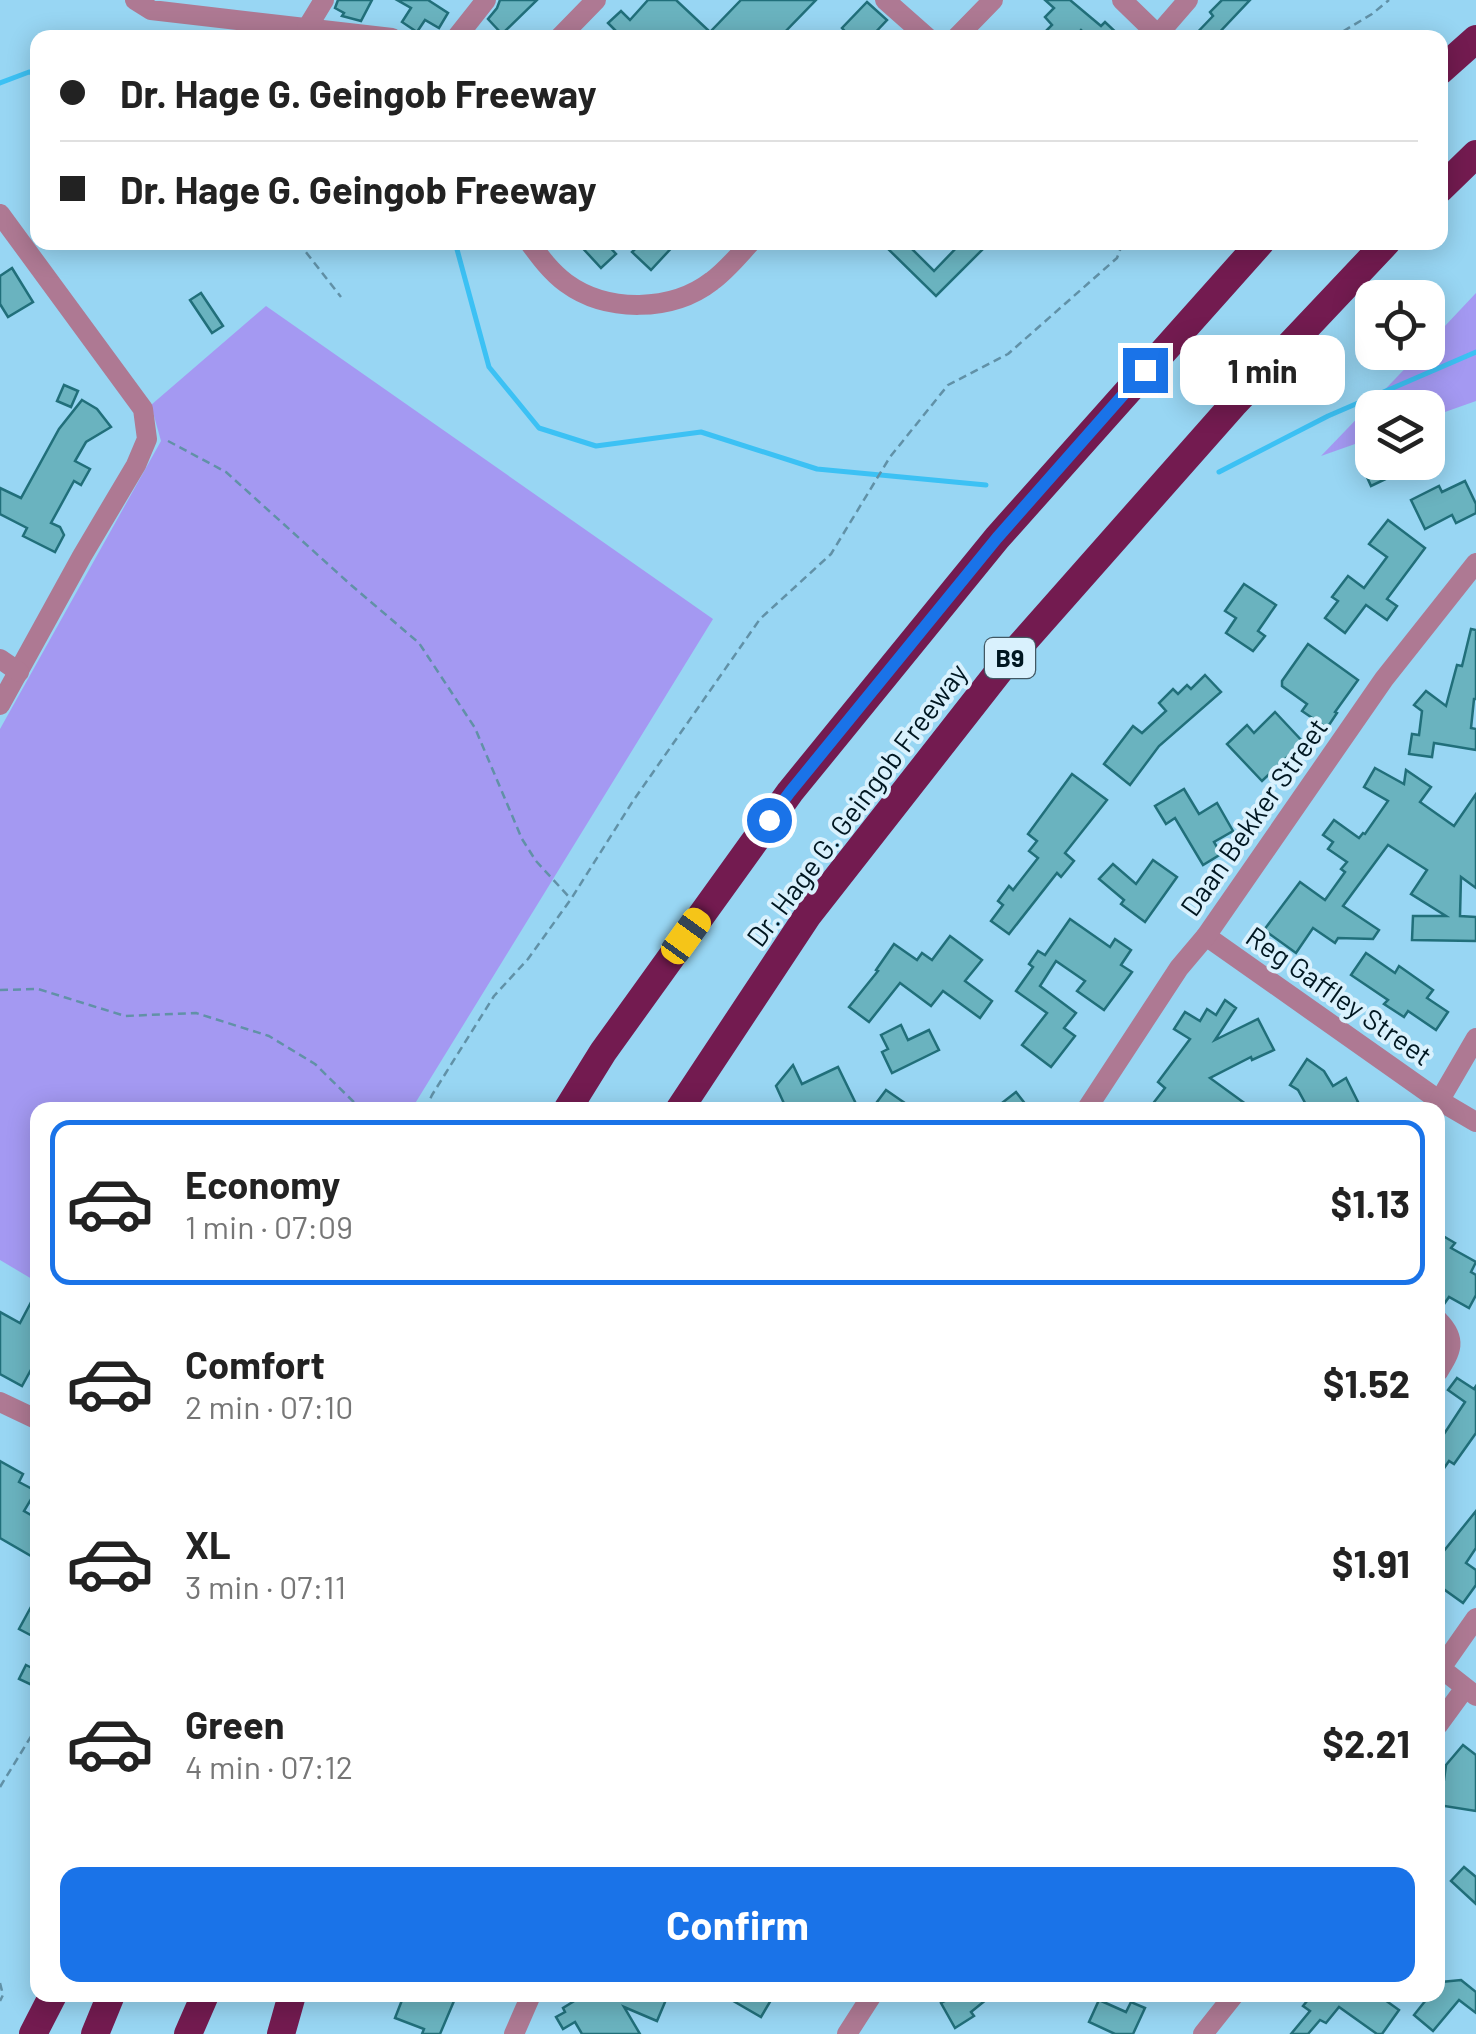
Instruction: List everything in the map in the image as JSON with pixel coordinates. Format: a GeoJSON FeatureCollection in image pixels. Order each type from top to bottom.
{"type":"FeatureCollection","features":[{"type":"Feature","properties":{"kind":"highway"},"geometry":{"type":"LineString","coordinates":[[1448,64],[1476,38]]}},
{"type":"Feature","properties":{"kind":"highway"},"geometry":{"type":"LineString","coordinates":[[1448,181],[1476,154]]}},
{"type":"Feature","properties":{"kind":"highway","name":"Dr. Hage G. Geingob Freeway"},"geometry":{"type":"LineString","coordinates":[[572,1102],[603,1052],[802,777],[997,538],[1254,250]]}},
{"type":"Feature","properties":{"kind":"highway","name":"Dr. Hage G. Geingob Freeway"},"geometry":{"type":"LineString","coordinates":[[684,1102],[808,914],[1011,656],[1232,405],[1379,250]]}},
{"type":"Feature","properties":{"kind":"highway"},"geometry":{"type":"LineString","coordinates":[[33,2034],[49,2002]]}},
{"type":"Feature","properties":{"kind":"highway"},"geometry":{"type":"LineString","coordinates":[[95,2034],[107,2002]]}},
{"type":"Feature","properties":{"kind":"highway"},"geometry":{"type":"LineString","coordinates":[[188,2034],[202,2002]]}},
{"type":"Feature","properties":{"kind":"highway"},"geometry":{"type":"LineString","coordinates":[[280,2034],[290,2002]]}},
{"type":"Feature","properties":{"kind":"street"},"geometry":{"type":"LineString","coordinates":[[136,0],[151,10],[325,30]]}},
{"type":"Feature","properties":{"kind":"street"},"geometry":{"type":"LineString","coordinates":[[308,28],[324,0]]}},
{"type":"Feature","properties":{"kind":"street"},"geometry":{"type":"LineString","coordinates":[[462,30],[486,0]]}},
{"type":"Feature","properties":{"kind":"street"},"geometry":{"type":"LineString","coordinates":[[567,30],[596,0]]}},
{"type":"Feature","properties":{"kind":"street"},"geometry":{"type":"LineString","coordinates":[[885,0],[919,30]]}},
{"type":"Feature","properties":{"kind":"street"},"geometry":{"type":"LineString","coordinates":[[964,30],[994,0]]}},
{"type":"Feature","properties":{"kind":"street"},"geometry":{"type":"LineString","coordinates":[[1122,0],[1150,30]]}},
{"type":"Feature","properties":{"kind":"street"},"geometry":{"type":"LineString","coordinates":[[1161,30],[1188,0]]}},
{"type":"Feature","properties":{"kind":"street"},"geometry":{"type":"LineString","coordinates":[[0,215],[143,409],[148,439],[0,706]]}},
{"type":"Feature","properties":{"kind":"street"},"geometry":{"type":"LineString","coordinates":[[535,250],[566,284],[600,300],[640,304],[693,294],[714,280],[743,250]]}},
{"type":"Feature","properties":{"kind":"street","name":"Daan Bekker Street"},"geometry":{"type":"LineString","coordinates":[[1091,1102],[1179,968],[1206,936],[1384,679],[1476,562]]}},
{"type":"Feature","properties":{"kind":"street"},"geometry":{"type":"LineString","coordinates":[[0,659],[19,672]]}},
{"type":"Feature","properties":{"kind":"street","name":"Reg Gaffley Street"},"geometry":{"type":"LineString","coordinates":[[1206,936],[1433,1102]]}},
{"type":"Feature","properties":{"kind":"street"},"geometry":{"type":"LineString","coordinates":[[1439,1102],[1476,1038]]}},
{"type":"Feature","properties":{"kind":"street","name":"Reg Gaffley Street"},"geometry":{"type":"LineString","coordinates":[[1445,1108],[1476,1122]]}},
{"type":"Feature","properties":{"kind":"street"},"geometry":{"type":"LineString","coordinates":[[1445,1327],[1452,1343],[1445,1361]]}},
{"type":"Feature","properties":{"kind":"street"},"geometry":{"type":"LineString","coordinates":[[0,1402],[30,1416]]}},
{"type":"Feature","properties":{"kind":"street"},"geometry":{"type":"LineString","coordinates":[[1445,1659],[1476,1618]]}},
{"type":"Feature","properties":{"kind":"street"},"geometry":{"type":"LineString","coordinates":[[1445,1672],[1471,1692],[1445,1718]]}},
{"type":"Feature","properties":{"kind":"street"},"geometry":{"type":"LineString","coordinates":[[514,2034],[528,2002]]}},
{"type":"Feature","properties":{"kind":"street"},"geometry":{"type":"LineString","coordinates":[[848,2034],[868,2002]]}},
{"type":"Feature","properties":{"kind":"street"},"geometry":{"type":"LineString","coordinates":[[1203,2034],[1228,2002]]}},
{"type":"Feature","properties":{"kind":"path"},"geometry":{"type":"LineString","coordinates":[[1345,30],[1389,0]]}},
{"type":"Feature","properties":{"kind":"path"},"geometry":{"type":"LineString","coordinates":[[304,250],[342,297]]}},
{"type":"Feature","properties":{"kind":"path"},"geometry":{"type":"LineString","coordinates":[[429,1102],[494,996],[528,959],[571,899],[760,619],[831,554],[890,458],[948,385],[1008,354],[1117,258],[1120,250]]}},
{"type":"Feature","properties":{"kind":"path"},"geometry":{"type":"LineString","coordinates":[[148,439],[170,442],[226,472],[419,643],[475,728],[529,850],[571,899]]}},
{"type":"Feature","properties":{"kind":"path"},"geometry":{"type":"LineString","coordinates":[[0,990],[38,990],[125,1016],[196,1014],[269,1036],[316,1064],[354,1102]]}},
{"type":"Feature","properties":{"kind":"path"},"geometry":{"type":"LineString","coordinates":[[0,1787],[30,1738]]}},
{"type":"Feature","properties":{"kind":"path"},"geometry":{"type":"LineString","coordinates":[[0,1984],[0,2001]]}},
{"type":"Feature","properties":{"kind":"shaded area"},"geometry":{"type":"Polygon","coordinates":[[[1476,293],[1476,401],[1445,412],[1445,390],[1384,390],[1404,370],[1445,370],[1445,326],[1476,293]]]}},
{"type":"Feature","properties":{"kind":"shaded area"},"geometry":{"type":"Polygon","coordinates":[[[266,306],[713,619],[416,1102],[30,1102],[30,1278],[0,1260],[0,729],[161,441],[151,405],[266,306]]]}},
{"type":"Feature","properties":{"kind":"shaded area"},"geometry":{"type":"Polygon","coordinates":[[[1355,421],[1355,444],[1321,456],[1355,421]]]}},
{"type":"Feature","properties":{"kind":"building"},"geometry":{"type":"Polygon","coordinates":[[[338,0],[372,0],[361,21],[342,16],[344,13],[335,8],[338,0]]]}},
{"type":"Feature","properties":{"kind":"building"},"geometry":{"type":"Polygon","coordinates":[[[397,0],[428,0],[448,13],[439,28],[425,20],[414,30],[402,22],[411,8],[397,0]]]}},
{"type":"Feature","properties":{"kind":"building"},"geometry":{"type":"Polygon","coordinates":[[[500,0],[537,0],[506,30],[498,30],[488,19],[500,0]]]}},
{"type":"Feature","properties":{"kind":"building"},"geometry":{"type":"Polygon","coordinates":[[[648,0],[676,0],[708,30],[615,30],[608,23],[621,11],[630,20],[648,0]]]}},
{"type":"Feature","properties":{"kind":"building"},"geometry":{"type":"Polygon","coordinates":[[[741,0],[816,0],[787,30],[712,30],[741,0]]]}},
{"type":"Feature","properties":{"kind":"building"},"geometry":{"type":"Polygon","coordinates":[[[1045,0],[1070,0],[1101,26],[1105,22],[1114,30],[1047,30],[1052,25],[1045,17],[1054,8],[1045,0]]]}},
{"type":"Feature","properties":{"kind":"building"},"geometry":{"type":"Polygon","coordinates":[[[1222,0],[1250,0],[1222,30],[1200,30],[1213,16],[1210,12],[1222,0]]]}},
{"type":"Feature","properties":{"kind":"building"},"geometry":{"type":"Polygon","coordinates":[[[867,2],[887,20],[878,30],[842,28],[867,2]]]}},
{"type":"Feature","properties":{"kind":"building"},"geometry":{"type":"Polygon","coordinates":[[[584,250],[612,250],[616,254],[601,268],[584,250]]]}},
{"type":"Feature","properties":{"kind":"building"},"geometry":{"type":"Polygon","coordinates":[[[634,250],[670,250],[651,270],[634,250]]]}},
{"type":"Feature","properties":{"kind":"building"},"geometry":{"type":"Polygon","coordinates":[[[889,250],[913,250],[934,271],[954,250],[982,250],[936,296],[889,250]]]}},
{"type":"Feature","properties":{"kind":"building"},"geometry":{"type":"Polygon","coordinates":[[[12,268],[33,302],[8,317],[0,304],[0,276],[12,268]]]}},
{"type":"Feature","properties":{"kind":"building"},"geometry":{"type":"Polygon","coordinates":[[[201,293],[223,326],[212,333],[190,300],[201,293]]]}},
{"type":"Feature","properties":{"kind":"building"},"geometry":{"type":"Polygon","coordinates":[[[64,385],[78,391],[71,407],[57,401],[64,385]]]}},
{"type":"Feature","properties":{"kind":"building"},"geometry":{"type":"Polygon","coordinates":[[[82,400],[97,409],[111,427],[86,442],[75,461],[90,469],[81,485],[74,481],[51,523],[60,527],[64,535],[55,552],[23,536],[27,528],[0,514],[0,488],[21,498],[59,429],[82,400]]]}},
{"type":"Feature","properties":{"kind":"building"},"geometry":{"type":"Polygon","coordinates":[[[1465,481],[1476,513],[1456,523],[1452,515],[1425,529],[1411,500],[1439,486],[1442,492],[1465,481]]]}},
{"type":"Feature","properties":{"kind":"building"},"geometry":{"type":"Polygon","coordinates":[[[1388,520],[1425,548],[1387,599],[1397,606],[1387,620],[1366,605],[1345,633],[1325,618],[1338,601],[1332,597],[1348,576],[1364,588],[1387,557],[1369,544],[1388,520]]]}},
{"type":"Feature","properties":{"kind":"building"},"geometry":{"type":"Polygon","coordinates":[[[1244,584],[1276,605],[1258,631],[1265,636],[1253,651],[1226,633],[1236,618],[1225,611],[1244,584]]]}},
{"type":"Feature","properties":{"kind":"building"},"geometry":{"type":"Polygon","coordinates":[[[1471,629],[1476,630],[1476,699],[1471,728],[1476,729],[1476,750],[1434,743],[1432,757],[1409,754],[1412,734],[1419,735],[1422,711],[1414,705],[1426,691],[1446,706],[1471,629]]]}},
{"type":"Feature","properties":{"kind":"building"},"geometry":{"type":"Polygon","coordinates":[[[1308,644],[1358,680],[1327,728],[1302,711],[1307,704],[1282,686],[1308,644]]]}},
{"type":"Feature","properties":{"kind":"building"},"geometry":{"type":"Polygon","coordinates":[[[1205,675],[1221,692],[1159,746],[1130,785],[1104,764],[1133,726],[1142,733],[1166,711],[1159,703],[1173,689],[1178,694],[1187,685],[1191,689],[1205,675]]]}},
{"type":"Feature","properties":{"kind":"building"},"geometry":{"type":"Polygon","coordinates":[[[1275,712],[1303,742],[1262,781],[1227,744],[1247,725],[1254,733],[1275,712]]]}},
{"type":"Feature","properties":{"kind":"building"},"geometry":{"type":"Polygon","coordinates":[[[1375,768],[1404,784],[1406,770],[1431,787],[1420,802],[1454,826],[1476,794],[1476,888],[1461,877],[1460,916],[1476,917],[1476,941],[1412,940],[1413,916],[1446,916],[1411,894],[1427,870],[1388,845],[1343,906],[1379,930],[1373,939],[1338,938],[1335,943],[1313,928],[1296,953],[1264,930],[1300,882],[1325,900],[1345,872],[1341,869],[1347,862],[1328,849],[1333,842],[1323,835],[1334,820],[1359,838],[1365,834],[1388,801],[1364,787],[1375,768]]]}},
{"type":"Feature","properties":{"kind":"building"},"geometry":{"type":"Polygon","coordinates":[[[1072,774],[1107,800],[1065,853],[1074,861],[1061,877],[1057,873],[1009,934],[991,921],[1003,905],[998,901],[1009,886],[1013,890],[1038,858],[1029,851],[1037,841],[1028,834],[1072,774]]]}},
{"type":"Feature","properties":{"kind":"building"},"geometry":{"type":"Polygon","coordinates":[[[1184,789],[1199,814],[1217,803],[1233,831],[1214,842],[1221,854],[1203,865],[1175,818],[1166,824],[1155,806],[1184,789]]]}},
{"type":"Feature","properties":{"kind":"building"},"geometry":{"type":"Polygon","coordinates":[[[1153,860],[1177,877],[1145,922],[1121,904],[1124,900],[1099,879],[1113,864],[1136,884],[1153,860]]]}},
{"type":"Feature","properties":{"kind":"building"},"geometry":{"type":"Polygon","coordinates":[[[1070,919],[1110,947],[1115,939],[1131,950],[1121,965],[1132,972],[1104,1010],[1077,991],[1085,981],[1056,961],[1040,986],[1076,1013],[1064,1028],[1075,1036],[1051,1067],[1022,1045],[1047,1013],[1016,991],[1033,967],[1029,964],[1038,951],[1045,955],[1070,919]]]}},
{"type":"Feature","properties":{"kind":"building"},"geometry":{"type":"Polygon","coordinates":[[[950,936],[982,960],[965,981],[992,1001],[980,1018],[943,991],[931,1006],[900,983],[869,1022],[849,1007],[894,944],[917,960],[922,953],[932,960],[950,936]]]}},
{"type":"Feature","properties":{"kind":"building"},"geometry":{"type":"Polygon","coordinates":[[[1366,953],[1395,973],[1399,966],[1433,990],[1427,998],[1448,1012],[1436,1030],[1408,1011],[1404,1017],[1384,1004],[1388,1000],[1351,975],[1366,953]]]}},
{"type":"Feature","properties":{"kind":"building"},"geometry":{"type":"Polygon","coordinates":[[[1225,1000],[1236,1008],[1215,1040],[1258,1019],[1274,1050],[1210,1078],[1243,1102],[1154,1102],[1165,1088],[1158,1082],[1190,1039],[1174,1029],[1185,1012],[1200,1021],[1207,1009],[1216,1015],[1225,1000]]]}},
{"type":"Feature","properties":{"kind":"building"},"geometry":{"type":"Polygon","coordinates":[[[901,1025],[908,1040],[929,1030],[939,1050],[892,1073],[882,1052],[888,1049],[881,1035],[901,1025]]]}},
{"type":"Feature","properties":{"kind":"building"},"geometry":{"type":"Polygon","coordinates":[[[1307,1059],[1324,1071],[1333,1086],[1346,1078],[1358,1102],[1305,1102],[1290,1085],[1307,1059]]]}},
{"type":"Feature","properties":{"kind":"building"},"geometry":{"type":"Polygon","coordinates":[[[793,1065],[802,1084],[838,1067],[855,1102],[783,1102],[776,1086],[793,1065]]]}},
{"type":"Feature","properties":{"kind":"building"},"geometry":{"type":"Polygon","coordinates":[[[886,1090],[903,1102],[877,1102],[886,1090]]]}},
{"type":"Feature","properties":{"kind":"building"},"geometry":{"type":"Polygon","coordinates":[[[1016,1092],[1024,1102],[1003,1102],[1016,1092]]]}},
{"type":"Feature","properties":{"kind":"building"},"geometry":{"type":"Polygon","coordinates":[[[1445,1237],[1455,1243],[1451,1248],[1476,1262],[1471,1272],[1476,1275],[1476,1295],[1469,1308],[1449,1297],[1445,1303],[1445,1237]]]}},
{"type":"Feature","properties":{"kind":"building"},"geometry":{"type":"Polygon","coordinates":[[[30,1304],[30,1372],[22,1386],[0,1374],[0,1312],[20,1323],[30,1304]]]}},
{"type":"Feature","properties":{"kind":"building"},"geometry":{"type":"Polygon","coordinates":[[[1457,1378],[1474,1389],[1476,1386],[1476,1433],[1454,1464],[1449,1461],[1445,1467],[1445,1432],[1465,1402],[1448,1390],[1457,1378]]]}},
{"type":"Feature","properties":{"kind":"building"},"geometry":{"type":"Polygon","coordinates":[[[0,1461],[23,1474],[19,1482],[30,1488],[30,1501],[24,1511],[30,1514],[30,1555],[0,1538],[0,1461]]]}},
{"type":"Feature","properties":{"kind":"building"},"geometry":{"type":"Polygon","coordinates":[[[1476,1511],[1476,1548],[1466,1563],[1476,1570],[1476,1585],[1463,1603],[1445,1590],[1445,1550],[1476,1511]]]}},
{"type":"Feature","properties":{"kind":"building"},"geometry":{"type":"Polygon","coordinates":[[[30,1609],[30,1635],[19,1629],[30,1609]]]}},
{"type":"Feature","properties":{"kind":"building"},"geometry":{"type":"Polygon","coordinates":[[[26,1665],[30,1667],[30,1684],[19,1679],[26,1665]]]}},
{"type":"Feature","properties":{"kind":"building"},"geometry":{"type":"Polygon","coordinates":[[[1463,1745],[1476,1755],[1476,1811],[1445,1806],[1446,1765],[1463,1745]]]}},
{"type":"Feature","properties":{"kind":"building"},"geometry":{"type":"Polygon","coordinates":[[[1464,1867],[1476,1877],[1476,1904],[1451,1881],[1464,1867]]]}},
{"type":"Feature","properties":{"kind":"building"},"geometry":{"type":"Polygon","coordinates":[[[1461,1980],[1476,1992],[1476,2013],[1459,2000],[1433,2031],[1414,2015],[1424,2002],[1445,2002],[1445,1982],[1461,1980]]]}},
{"type":"Feature","properties":{"kind":"building"},"geometry":{"type":"Polygon","coordinates":[[[401,2002],[454,2002],[440,2034],[422,2034],[424,2029],[395,2018],[401,2002]]]}},
{"type":"Feature","properties":{"kind":"building"},"geometry":{"type":"Polygon","coordinates":[[[573,2002],[665,2002],[657,2021],[624,2007],[640,2034],[582,2034],[575,2022],[563,2029],[556,2017],[565,2012],[563,2008],[573,2002]]]}},
{"type":"Feature","properties":{"kind":"building"},"geometry":{"type":"Polygon","coordinates":[[[735,2002],[770,2002],[761,2017],[735,2002]]]}},
{"type":"Feature","properties":{"kind":"building"},"geometry":{"type":"Polygon","coordinates":[[[983,2002],[971,2012],[974,2016],[955,2028],[941,2003],[983,2002]]]}},
{"type":"Feature","properties":{"kind":"building"},"geometry":{"type":"Polygon","coordinates":[[[1098,2002],[1126,2012],[1131,2002],[1145,2008],[1133,2034],[1115,2034],[1089,2022],[1098,2002]]]}},
{"type":"Feature","properties":{"kind":"building"},"geometry":{"type":"Polygon","coordinates":[[[1306,2002],[1388,2002],[1399,2010],[1382,2034],[1339,2007],[1326,2023],[1320,2020],[1308,2034],[1291,2034],[1310,2011],[1303,2006],[1306,2002]]]}},
{"type":"Feature","properties":{"kind":"waterway"},"geometry":{"type":"LineString","coordinates":[[0,83],[30,72]]}},
{"type":"Feature","properties":{"kind":"waterway"},"geometry":{"type":"LineString","coordinates":[[457,250],[489,367],[539,428],[596,446],[701,432],[817,469],[986,485]]}},
{"type":"Feature","properties":{"kind":"waterway"},"geometry":{"type":"LineString","coordinates":[[1219,472],[1328,416],[1476,352]]}},
{"type":"Feature","properties":{"kind":"route"},"geometry":{"type":"LineString","coordinates":[[769,820],[997,538],[1145,370]]}}]}
